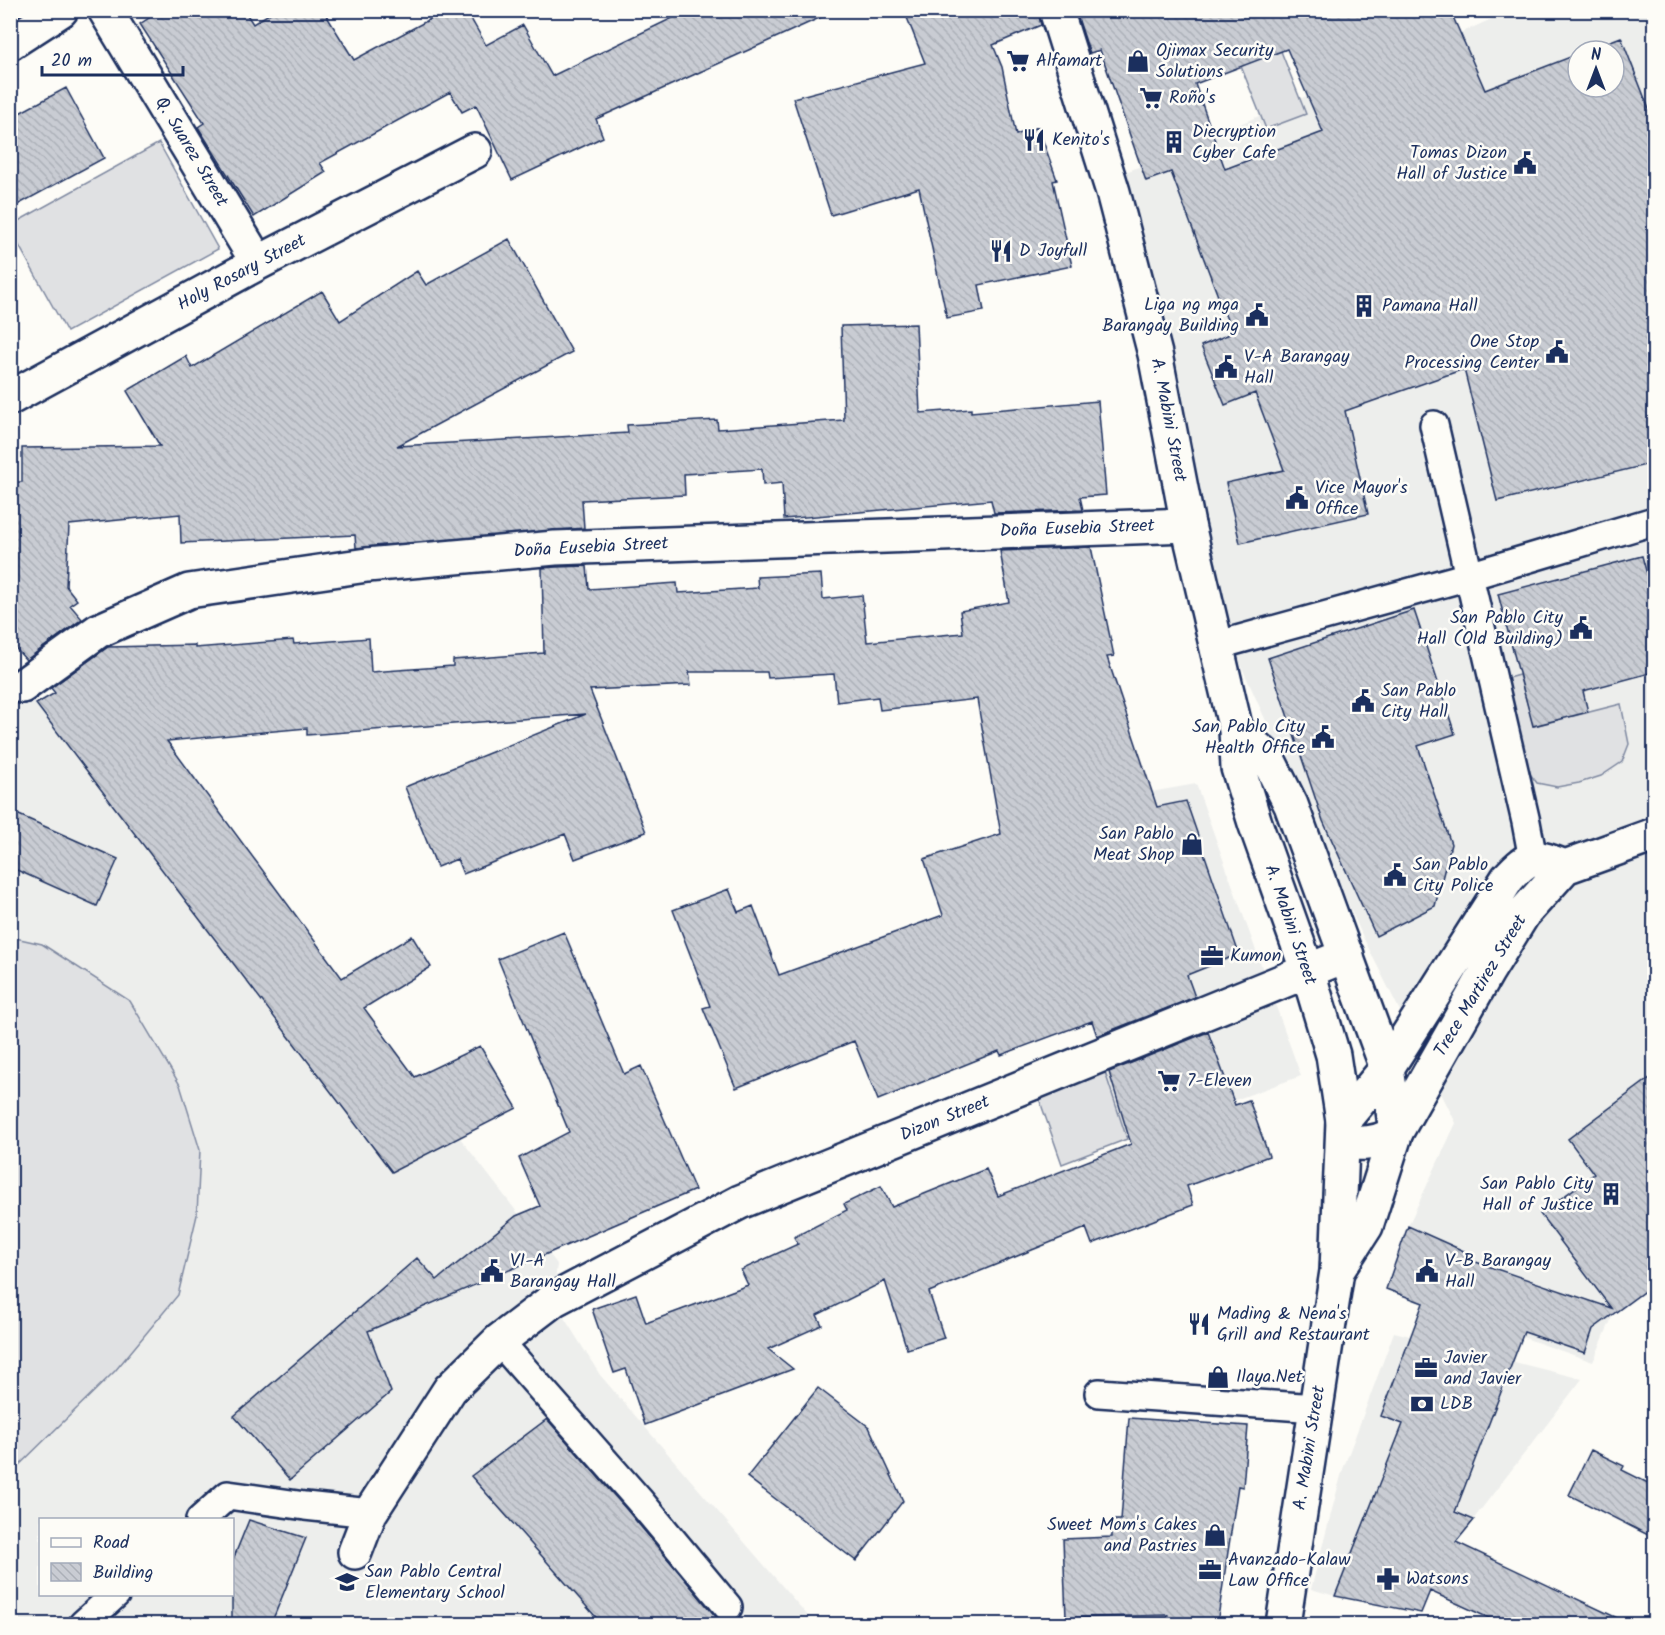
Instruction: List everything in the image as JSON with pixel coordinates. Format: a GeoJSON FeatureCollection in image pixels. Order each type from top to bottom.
{"type":"FeatureCollection","features":[{"type":"Feature","properties":{"kind":"street"},"geometry":{"type":"LineString","coordinates":[[10,43],[61,10]]}},
{"type":"Feature","properties":{"kind":"street","name":"Q. Suarez Street"},"geometry":{"type":"LineString","coordinates":[[105,10],[258,263]]}},
{"type":"Feature","properties":{"kind":"street","name":"A. Mabini Street"},"geometry":{"type":"LineString","coordinates":[[1056,10],[1113,192],[1155,354],[1188,525],[1236,730],[1238,768],[1308,972],[1333,1055],[1343,1132],[1337,1271],[1283,1624]]}},
{"type":"Feature","properties":{"kind":"street","name":"Holy Rosary Street"},"geometry":{"type":"LineString","coordinates":[[10,398],[258,263],[475,152]]}},
{"type":"Feature","properties":{"kind":"street","name":"Doña Eusebia Street"},"geometry":{"type":"LineString","coordinates":[[22,686],[98,631],[189,591],[367,565],[555,548],[1188,525]]}},
{"type":"Feature","properties":{"kind":"street","name":"A. Mabini Street"},"geometry":{"type":"LineString","coordinates":[[1236,730],[1267,757],[1292,805],[1387,1068],[1396,1132],[1366,1226],[1337,1271]]}},
{"type":"Feature","properties":{"kind":"street","name":"Trece Martirez Street"},"geometry":{"type":"LineString","coordinates":[[1396,1132],[1487,972],[1523,914],[1565,867],[1654,835]]}},
{"type":"Feature","properties":{"kind":"street"},"geometry":{"type":"LineString","coordinates":[[1396,1132],[1387,1139],[1377,1142],[1356,1144],[1343,1132],[1387,1068],[1508,878],[1522,863],[1533,859],[1544,859],[1565,867]]}},
{"type":"Feature","properties":{"kind":"street","name":"Dizon Street"},"geometry":{"type":"LineString","coordinates":[[355,1552],[370,1513],[450,1389],[499,1341],[553,1300],[740,1202],[1347,955]]}},
{"type":"Feature","properties":{"kind":"lane"},"geometry":{"type":"LineString","coordinates":[[1434,425],[1533,859]]}},
{"type":"Feature","properties":{"kind":"lane"},"geometry":{"type":"LineString","coordinates":[[1215,646],[1469,576],[1654,521]]}},
{"type":"Feature","properties":{"kind":"lane"},"geometry":{"type":"LineString","coordinates":[[499,1341],[639,1500],[728,1607]]}},
{"type":"Feature","properties":{"kind":"lane"},"geometry":{"type":"LineString","coordinates":[[1099,1393],[1316,1407]]}},
{"type":"Feature","properties":{"kind":"lane"},"geometry":{"type":"LineString","coordinates":[[203,1518],[228,1495],[370,1513]]}},
{"type":"Feature","properties":{"kind":"lane"},"geometry":{"type":"LineString","coordinates":[[83,1624],[114,1596]]}},
{"type":"Feature","properties":{"kind":"shaded area"},"geometry":{"type":"Polygon","coordinates":[[[1219,11],[1265,11],[1306,114],[1266,129],[1219,11]]]}},
{"type":"Feature","properties":{"kind":"shaded area"},"geometry":{"type":"Polygon","coordinates":[[[1509,11],[1654,11],[1654,1284],[1614,1313],[1593,1362],[1386,1289],[1408,1226],[1456,1123],[1363,937],[1235,652],[1124,173],[1316,92],[1399,61],[1509,11]]]}},
{"type":"Feature","properties":{"kind":"shaded area"},"geometry":{"type":"Polygon","coordinates":[[[159,143],[218,249],[67,332],[11,231],[11,225],[159,143]]]}},
{"type":"Feature","properties":{"kind":"shaded area"},"geometry":{"type":"Polygon","coordinates":[[[112,662],[460,1138],[557,1264],[553,1300],[600,1375],[815,1624],[11,1624],[10,669],[36,704],[112,662]]]}},
{"type":"Feature","properties":{"kind":"shaded area"},"geometry":{"type":"Polygon","coordinates":[[[1519,675],[1534,726],[1621,704],[1629,744],[1622,762],[1601,776],[1579,783],[1557,787],[1537,783],[1527,770],[1497,681],[1519,675]]]}},
{"type":"Feature","properties":{"kind":"shaded area"},"geometry":{"type":"Polygon","coordinates":[[[1196,784],[1301,1076],[1127,1139],[1102,1063],[1124,1047],[1044,811],[1196,784]]]}},
{"type":"Feature","properties":{"kind":"shaded area"},"geometry":{"type":"Polygon","coordinates":[[[11,937],[42,944],[130,1001],[180,1085],[200,1150],[197,1215],[178,1295],[115,1371],[11,1473],[11,937]]]}},
{"type":"Feature","properties":{"kind":"shaded area"},"geometry":{"type":"Polygon","coordinates":[[[1102,1063],[1127,1139],[1062,1164],[1036,1090],[1102,1063]]]}},
{"type":"Feature","properties":{"kind":"shaded area"},"geometry":{"type":"Polygon","coordinates":[[[1394,1332],[1582,1379],[1441,1561],[1421,1613],[1311,1589],[1342,1472],[1394,1332]]]}},
{"type":"Feature","properties":{"kind":"shaded area"},"geometry":{"type":"Polygon","coordinates":[[[1167,1615],[1236,1622],[1235,1624],[1061,1624],[1167,1615]]]}},
{"type":"Feature","properties":{"kind":"building"},"geometry":{"type":"Polygon","coordinates":[[[161,10],[244,10],[253,24],[275,10],[323,10],[354,60],[447,10],[466,10],[486,45],[523,25],[552,76],[689,10],[837,10],[596,119],[603,137],[512,180],[476,105],[462,112],[450,92],[320,163],[326,172],[254,217],[198,127],[204,123],[140,24],[161,10]]]}},
{"type":"Feature","properties":{"kind":"building"},"geometry":{"type":"Polygon","coordinates":[[[904,10],[1038,10],[1041,25],[993,45],[1002,67],[1016,135],[1038,127],[1057,180],[1053,181],[1072,266],[979,285],[984,311],[947,318],[919,188],[831,215],[793,98],[925,63],[904,10]]]}},
{"type":"Feature","properties":{"kind":"building"},"geometry":{"type":"Polygon","coordinates":[[[1085,10],[1450,10],[1485,90],[1566,59],[1566,99],[1626,99],[1626,50],[1654,122],[1654,463],[1497,501],[1464,369],[1345,411],[1368,514],[1240,543],[1226,483],[1284,470],[1255,393],[1225,405],[1201,346],[1232,333],[1171,172],[1146,181],[1100,50],[1090,53],[1078,18],[1086,14],[1085,10]],[[1287,49],[1195,84],[1225,169],[1323,132],[1287,49]]]}},
{"type":"Feature","properties":{"kind":"building"},"geometry":{"type":"Polygon","coordinates":[[[66,88],[104,158],[10,209],[10,118],[66,88]]]}},
{"type":"Feature","properties":{"kind":"building"},"geometry":{"type":"Polygon","coordinates":[[[509,239],[572,352],[397,446],[628,433],[627,425],[717,420],[718,429],[844,420],[841,326],[916,324],[920,413],[971,409],[971,412],[1098,401],[1106,495],[1080,497],[1083,510],[994,513],[991,500],[784,519],[782,483],[763,485],[762,469],[684,474],[685,495],[582,500],[584,528],[356,548],[355,535],[181,543],[180,514],[69,525],[66,586],[77,600],[70,605],[82,619],[26,660],[10,642],[10,482],[22,482],[22,448],[160,446],[127,391],[186,356],[192,368],[322,291],[340,321],[417,271],[426,285],[509,239]]]}},
{"type":"Feature","properties":{"kind":"building"},"geometry":{"type":"Polygon","coordinates":[[[1091,547],[1114,656],[1107,657],[1157,807],[1186,801],[1239,954],[1187,975],[1195,997],[1097,1036],[1092,1021],[1001,1055],[999,1051],[878,1100],[854,1041],[736,1088],[703,1008],[710,1006],[673,910],[729,889],[738,912],[753,906],[779,975],[943,915],[924,859],[1001,834],[977,699],[880,710],[878,697],[837,702],[834,674],[768,678],[767,672],[689,672],[691,685],[590,690],[646,832],[575,859],[565,834],[463,874],[457,859],[437,867],[405,787],[586,714],[307,735],[307,728],[167,741],[342,978],[412,936],[431,967],[364,1008],[415,1077],[480,1046],[517,1108],[392,1172],[36,704],[55,693],[51,688],[108,647],[195,645],[195,648],[293,640],[294,644],[369,638],[371,672],[453,666],[453,660],[544,653],[542,568],[587,566],[589,589],[677,583],[678,593],[758,588],[757,577],[821,574],[823,599],[862,595],[867,642],[963,633],[960,611],[1009,602],[1000,551],[1091,547]]]}},
{"type":"Feature","properties":{"kind":"building","name":"San Pablo City Hall (Old Building)"},"geometry":{"type":"Polygon","coordinates":[[[1642,556],[1648,578],[1654,576],[1654,672],[1583,691],[1588,712],[1533,726],[1498,594],[1642,556]]]}},
{"type":"Feature","properties":{"kind":"building"},"geometry":{"type":"Polygon","coordinates":[[[1414,610],[1455,734],[1418,746],[1451,844],[1435,906],[1376,936],[1323,821],[1268,658],[1414,610]]]}},
{"type":"Feature","properties":{"kind":"building"},"geometry":{"type":"Polygon","coordinates":[[[10,811],[118,859],[97,906],[10,867],[10,811]]]}},
{"type":"Feature","properties":{"kind":"building"},"geometry":{"type":"Polygon","coordinates":[[[564,932],[624,1074],[641,1066],[695,1190],[368,1331],[391,1392],[290,1480],[234,1416],[417,1258],[437,1280],[516,1216],[540,1206],[519,1158],[569,1132],[498,959],[564,932]]]}},
{"type":"Feature","properties":{"kind":"building"},"geometry":{"type":"Polygon","coordinates":[[[1208,1032],[1235,1105],[1249,1100],[1269,1156],[1187,1186],[1193,1205],[1092,1244],[1086,1228],[929,1292],[944,1338],[907,1349],[885,1281],[817,1315],[822,1325],[768,1349],[793,1369],[645,1425],[626,1369],[614,1373],[592,1309],[636,1294],[646,1323],[748,1285],[741,1270],[798,1244],[794,1237],[847,1210],[844,1204],[881,1186],[892,1207],[986,1169],[998,1196],[1131,1144],[1109,1072],[1208,1032]]]}},
{"type":"Feature","properties":{"kind":"building"},"geometry":{"type":"Polygon","coordinates":[[[1654,1075],[1654,1284],[1593,1329],[1585,1353],[1524,1332],[1455,1512],[1474,1520],[1456,1542],[1630,1624],[1502,1624],[1430,1591],[1421,1613],[1335,1596],[1403,1424],[1381,1416],[1423,1303],[1386,1289],[1408,1226],[1466,1252],[1464,1258],[1611,1308],[1540,1214],[1594,1174],[1568,1139],[1654,1075]]]}},
{"type":"Feature","properties":{"kind":"building"},"geometry":{"type":"Polygon","coordinates":[[[818,1388],[869,1427],[903,1501],[856,1561],[747,1477],[818,1388]]]}},
{"type":"Feature","properties":{"kind":"building"},"geometry":{"type":"Polygon","coordinates":[[[1129,1418],[1248,1426],[1243,1487],[1238,1486],[1217,1624],[1167,1624],[1168,1615],[1066,1618],[1063,1539],[1112,1537],[1111,1520],[1121,1520],[1129,1418]]]}},
{"type":"Feature","properties":{"kind":"building"},"geometry":{"type":"Polygon","coordinates":[[[547,1419],[716,1617],[730,1624],[602,1624],[471,1476],[547,1419]]]}},
{"type":"Feature","properties":{"kind":"building"},"geometry":{"type":"Polygon","coordinates":[[[1591,1450],[1624,1466],[1622,1470],[1654,1486],[1654,1538],[1569,1495],[1591,1450]]]}},
{"type":"Feature","properties":{"kind":"building"},"geometry":{"type":"Polygon","coordinates":[[[249,1520],[306,1538],[271,1624],[232,1624],[234,1557],[249,1520]]]}},
{"type":"Feature","properties":{"kind":"place","name":"Alfamart"},"geometry":{"type":"Point","coordinates":[1018,61]}},
{"type":"Feature","properties":{"kind":"place","name":"Ojimax Security Solutions"},"geometry":{"type":"Point","coordinates":[1138,61]}},
{"type":"Feature","properties":{"kind":"place","name":"Roño's"},"geometry":{"type":"Point","coordinates":[1151,98]}},
{"type":"Feature","properties":{"kind":"place","name":"Kenito's"},"geometry":{"type":"Point","coordinates":[1034,140]}},
{"type":"Feature","properties":{"kind":"place","name":"Diecryption Cyber Cafe"},"geometry":{"type":"Point","coordinates":[1174,142]}},
{"type":"Feature","properties":{"kind":"place","name":"Tomas Dizon Hall of Justice"},"geometry":{"type":"Point","coordinates":[1525,163]}},
{"type":"Feature","properties":{"kind":"place","name":"D Joyfull"},"geometry":{"type":"Point","coordinates":[1001,251]}},
{"type":"Feature","properties":{"kind":"place","name":"Pamana Hall"},"geometry":{"type":"Point","coordinates":[1364,306]}},
{"type":"Feature","properties":{"kind":"place","name":"Liga ng mga Barangay Building"},"geometry":{"type":"Point","coordinates":[1257,315]}},
{"type":"Feature","properties":{"kind":"place","name":"One Stop Processing Center"},"geometry":{"type":"Point","coordinates":[1557,352]}},
{"type":"Feature","properties":{"kind":"place","name":"V-A Barangay Hall"},"geometry":{"type":"Point","coordinates":[1226,367]}},
{"type":"Feature","properties":{"kind":"place","name":"Vice Mayor's Office"},"geometry":{"type":"Point","coordinates":[1297,498]}},
{"type":"Feature","properties":{"kind":"place","name":"San Pablo City Hall (Old Building)"},"geometry":{"type":"Point","coordinates":[1581,628]}},
{"type":"Feature","properties":{"kind":"place","name":"San Pablo City Hall"},"geometry":{"type":"Point","coordinates":[1363,701]}},
{"type":"Feature","properties":{"kind":"place","name":"San Pablo City Health Office"},"geometry":{"type":"Point","coordinates":[1323,737]}},
{"type":"Feature","properties":{"kind":"place","name":"San Pablo Meat Shop"},"geometry":{"type":"Point","coordinates":[1192,844]}},
{"type":"Feature","properties":{"kind":"place","name":"San Pablo City Police"},"geometry":{"type":"Point","coordinates":[1395,875]}},
{"type":"Feature","properties":{"kind":"place","name":"Kumon"},"geometry":{"type":"Point","coordinates":[1212,956]}},
{"type":"Feature","properties":{"kind":"place","name":"7-Eleven"},"geometry":{"type":"Point","coordinates":[1169,1081]}},
{"type":"Feature","properties":{"kind":"place","name":"San Pablo City Hall of Justice"},"geometry":{"type":"Point","coordinates":[1611,1194]}},
{"type":"Feature","properties":{"kind":"place","name":"VI-A Barangay Hall"},"geometry":{"type":"Point","coordinates":[492,1271]}},
{"type":"Feature","properties":{"kind":"place","name":"V-B Barangay Hall"},"geometry":{"type":"Point","coordinates":[1427,1271]}},
{"type":"Feature","properties":{"kind":"place","name":"Mading & Nena's Grill and Restaurant"},"geometry":{"type":"Point","coordinates":[1199,1324]}},
{"type":"Feature","properties":{"kind":"place","name":"Javier and Javier"},"geometry":{"type":"Point","coordinates":[1426,1368]}},
{"type":"Feature","properties":{"kind":"place","name":"Ilaya.Net"},"geometry":{"type":"Point","coordinates":[1218,1377]}},
{"type":"Feature","properties":{"kind":"place","name":"LDB"},"geometry":{"type":"Point","coordinates":[1422,1404]}},
{"type":"Feature","properties":{"kind":"place","name":"Sweet Mom's Cakes and Pastries"},"geometry":{"type":"Point","coordinates":[1215,1535]}},
{"type":"Feature","properties":{"kind":"place","name":"Avanzado-Kalaw Law Office"},"geometry":{"type":"Point","coordinates":[1210,1570]}},
{"type":"Feature","properties":{"kind":"place","name":"Watsons"},"geometry":{"type":"Point","coordinates":[1388,1579]}},
{"type":"Feature","properties":{"kind":"place","name":"San Pablo Central Elementary School"},"geometry":{"type":"Point","coordinates":[347,1582]}}]}
